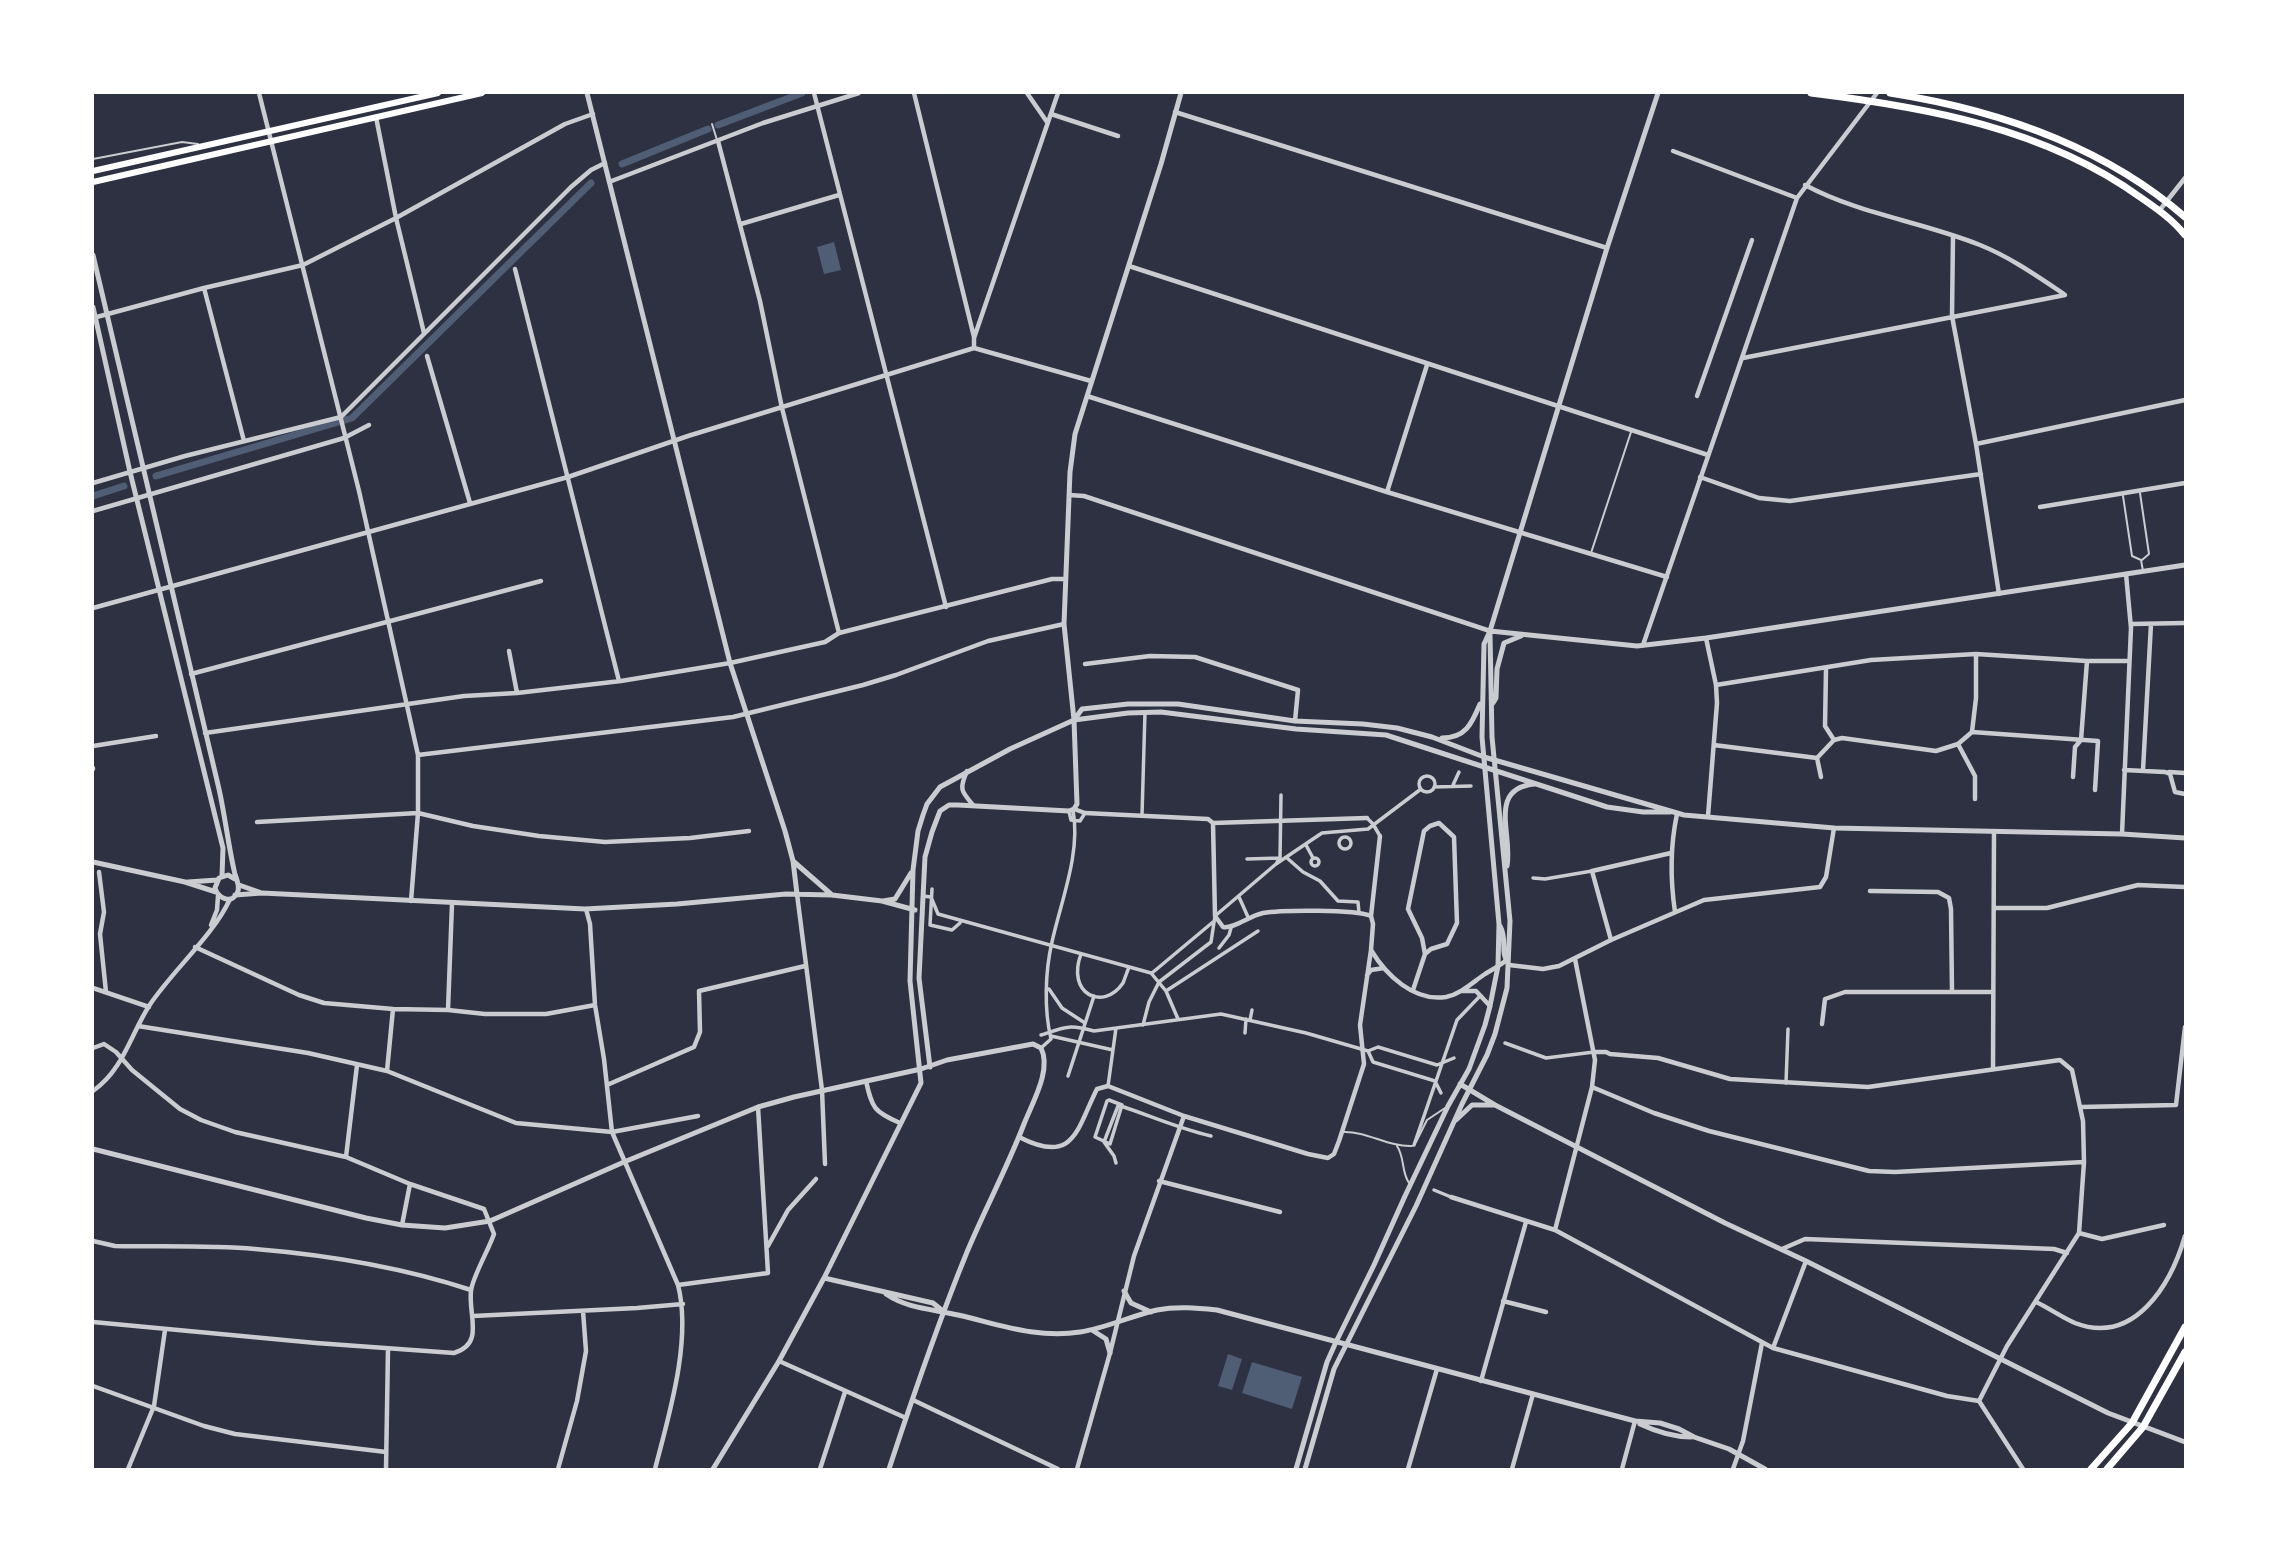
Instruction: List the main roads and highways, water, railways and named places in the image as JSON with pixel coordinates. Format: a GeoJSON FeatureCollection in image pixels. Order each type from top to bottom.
{"type":"FeatureCollection","features":[{"type":"Feature","properties":{"kind":"main road"},"geometry":{"type":"LineString","coordinates":[[93,171],[438,93]]}},
{"type":"Feature","properties":{"kind":"main road"},"geometry":{"type":"LineString","coordinates":[[93,183],[482,93]]}},
{"type":"Feature","properties":{"kind":"main road"},"geometry":{"type":"LineString","coordinates":[[1811,93],[1953,117],[2029,138],[2091,166],[2159,211],[2185,235]]}},
{"type":"Feature","properties":{"kind":"main road"},"geometry":{"type":"LineString","coordinates":[[1890,93],[1984,113],[2035,128],[2092,153],[2127,173],[2185,217]]}},
{"type":"Feature","properties":{"kind":"main road"},"geometry":{"type":"LineString","coordinates":[[2091,1469],[2132,1423],[2185,1327]]}},
{"type":"Feature","properties":{"kind":"main road"},"geometry":{"type":"LineString","coordinates":[[2107,1469],[2143,1427],[2185,1352]]}},
{"type":"Feature","properties":{"kind":"water"},"geometry":{"type":"Polygon","coordinates":[[[834,242],[841,270],[824,274],[817,247],[834,242]]]}},
{"type":"Feature","properties":{"kind":"water"},"geometry":{"type":"Polygon","coordinates":[[[1228,1354],[1242,1359],[1232,1390],[1218,1386],[1228,1354]]]}},
{"type":"Feature","properties":{"kind":"water"},"geometry":{"type":"Polygon","coordinates":[[[1252,1362],[1302,1377],[1292,1409],[1242,1393],[1252,1362]]]}},
{"type":"Feature","properties":{"kind":"waterway"},"geometry":{"type":"LineString","coordinates":[[718,125],[802,93]]}},
{"type":"Feature","properties":{"kind":"waterway"},"geometry":{"type":"LineString","coordinates":[[622,164],[708,129]]}},
{"type":"Feature","properties":{"kind":"waterway"},"geometry":{"type":"LineString","coordinates":[[156,476],[352,418],[591,183]]}},
{"type":"Feature","properties":{"kind":"waterway"},"geometry":{"type":"LineString","coordinates":[[93,496],[124,486]]}}]}
